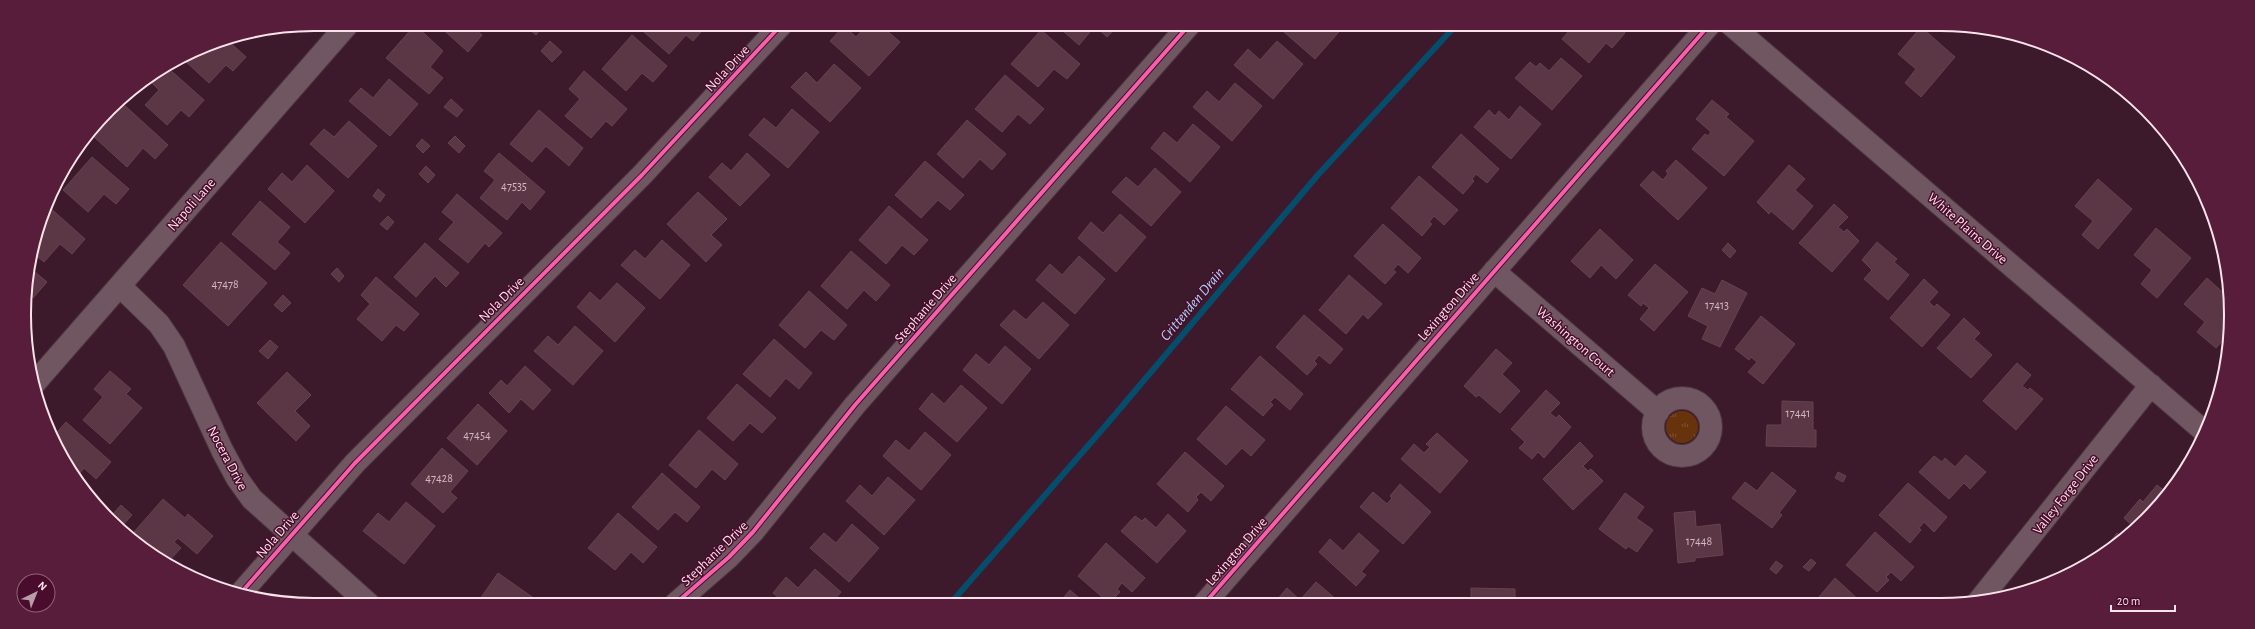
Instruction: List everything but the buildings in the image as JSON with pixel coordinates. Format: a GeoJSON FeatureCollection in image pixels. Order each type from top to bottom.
{"type":"FeatureCollection","features":[{"type":"Feature","properties":{"kind":"street","name":"Napoli Lane"},"geometry":{"type":"LineString","coordinates":[[38,379],[342,31]]}},
{"type":"Feature","properties":{"kind":"street","name":"Nola Drive"},"geometry":{"type":"LineString","coordinates":[[244,589],[290,535],[412,405],[642,175],[776,31]]}},
{"type":"Feature","properties":{"kind":"street","name":"Stephanie Drive"},"geometry":{"type":"LineString","coordinates":[[682,598],[729,557],[754,532],[855,405],[1184,31]]}},
{"type":"Feature","properties":{"kind":"street","name":"Lexington Drive"},"geometry":{"type":"LineString","coordinates":[[1209,598],[1704,31]]}},
{"type":"Feature","properties":{"kind":"street","name":"White Plains Drive"},"geometry":{"type":"LineString","coordinates":[[1738,31],[2200,428]]}},
{"type":"Feature","properties":{"kind":"street","name":"Washington Court"},"geometry":{"type":"LineString","coordinates":[[1494,271],[1658,412]]}},
{"type":"Feature","properties":{"kind":"street","name":"Nocera Drive"},"geometry":{"type":"LineString","coordinates":[[120,286],[160,324],[174,346],[236,478],[252,499],[290,535],[362,598]]}},
{"type":"Feature","properties":{"kind":"street","name":"Valley Forge Drive"},"geometry":{"type":"LineString","coordinates":[[1984,595],[2151,385]]}},
{"type":"Feature","properties":{"kind":"green space"},"geometry":{"type":"Polygon","coordinates":[[[1682,411],[1691,414],[1695,418],[1698,427],[1695,436],[1691,440],[1682,443],[1673,440],[1669,436],[1666,427],[1669,418],[1673,414],[1682,411]]]}},
{"type":"Feature","properties":{"kind":"waterway","name":"Crittenden Drain"},"geometry":{"type":"LineString","coordinates":[[955,598],[1107,424],[1317,176],[1451,31]]}},
{"type":"Feature","properties":{"kind":"cycle path"},"geometry":{"type":"LineString","coordinates":[[244,589],[355,463],[642,175],[776,31]]}},
{"type":"Feature","properties":{"kind":"cycle path"},"geometry":{"type":"LineString","coordinates":[[682,598],[729,557],[753,532],[855,405],[1184,31]]}},
{"type":"Feature","properties":{"kind":"cycle path"},"geometry":{"type":"LineString","coordinates":[[1209,598],[1704,31]]}}]}
